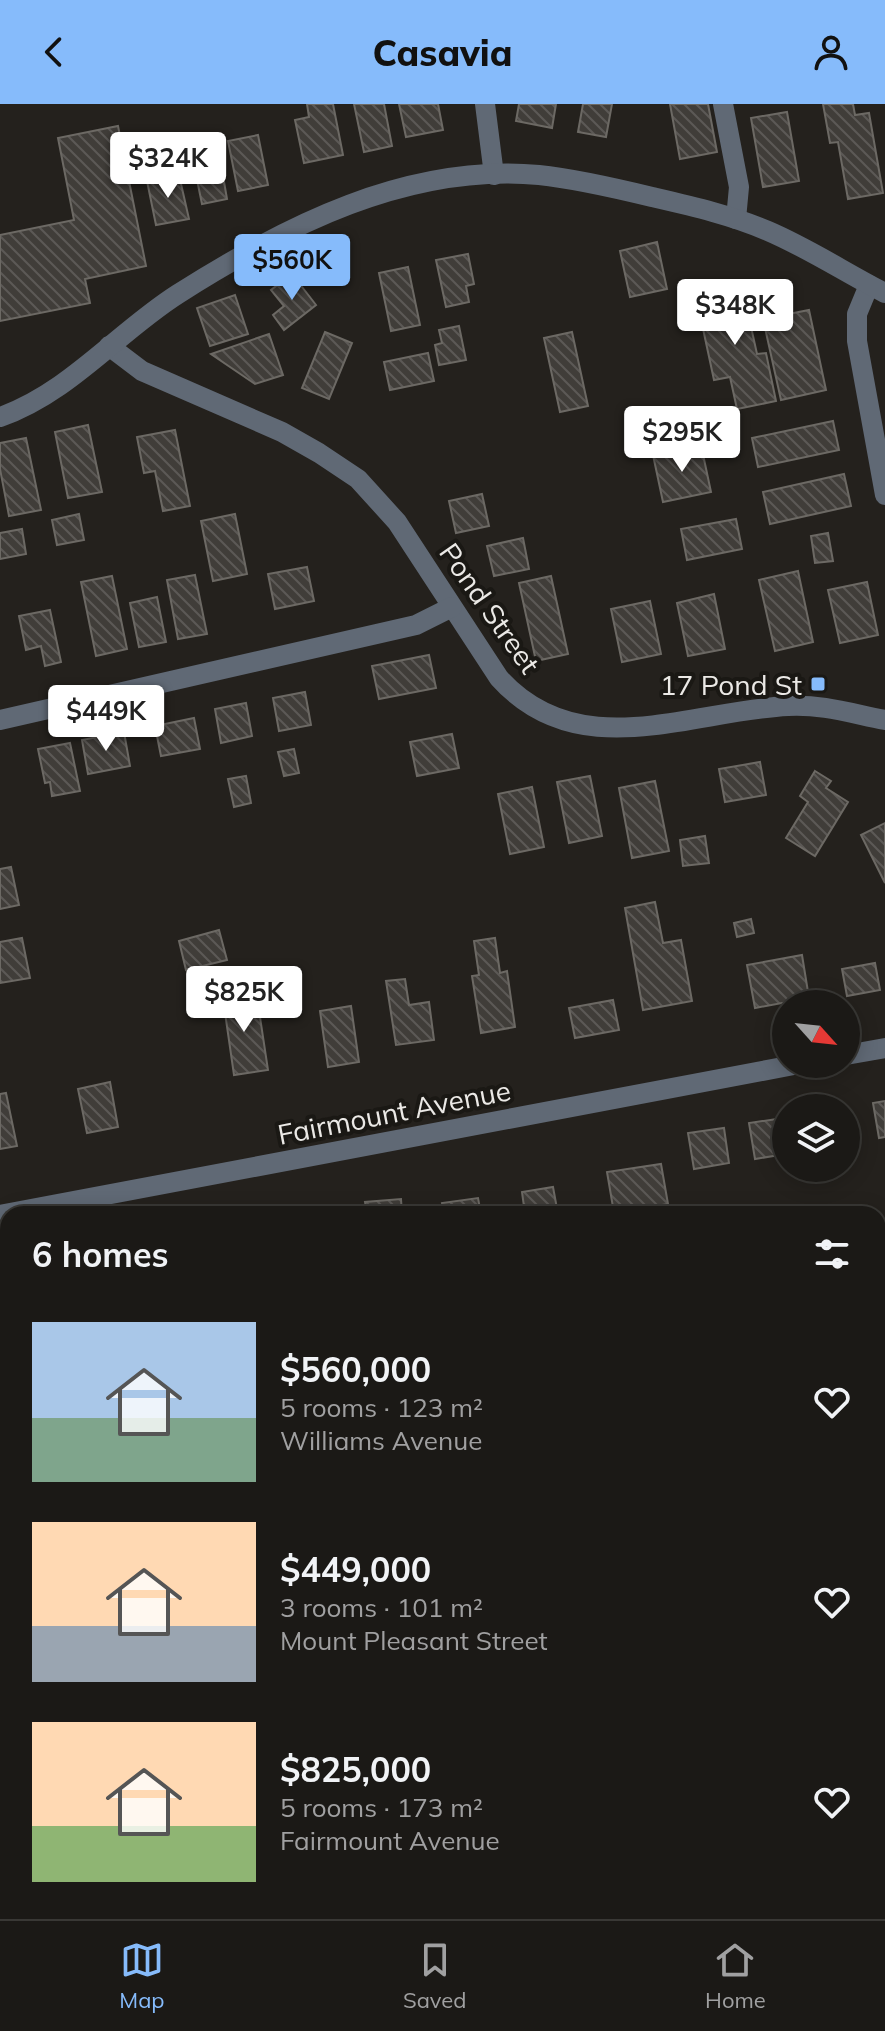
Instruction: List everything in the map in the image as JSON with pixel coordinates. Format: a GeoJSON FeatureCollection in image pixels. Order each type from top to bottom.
{"type":"FeatureCollection","features":[{"type":"Feature","properties":{"kind":"street"},"geometry":{"type":"LineString","coordinates":[[485,104],[494,175]]}},
{"type":"Feature","properties":{"kind":"street"},"geometry":{"type":"LineString","coordinates":[[723,104],[739,187],[736,219]]}},
{"type":"Feature","properties":{"kind":"street"},"geometry":{"type":"LineString","coordinates":[[0,417],[50,391],[179,293],[317,218],[395,189],[447,179],[540,175],[597,185],[736,219],[772,232],[877,289],[857,314],[857,341],[885,495]]}},
{"type":"Feature","properties":{"kind":"street","name":"Pond Street"},"geometry":{"type":"LineString","coordinates":[[109,346],[142,371],[282,432],[358,479],[397,522],[499,678],[512,693],[542,712],[576,725],[594,728],[630,728],[792,705],[833,708],[885,720]]}},
{"type":"Feature","properties":{"kind":"street"},"geometry":{"type":"LineString","coordinates":[[0,720],[416,625],[452,607]]}},
{"type":"Feature","properties":{"kind":"street"},"geometry":{"type":"LineString","coordinates":[[860,1052],[885,1048]]}},
{"type":"Feature","properties":{"kind":"street","name":"Fairmount Avenue"},"geometry":{"type":"LineString","coordinates":[[48,1206],[772,1069]]}},
{"type":"Feature","properties":{"kind":"building"},"geometry":{"type":"Polygon","coordinates":[[[307,104],[333,104],[343,155],[304,163],[295,120],[309,117],[307,104]]]}},
{"type":"Feature","properties":{"kind":"building"},"geometry":{"type":"Polygon","coordinates":[[[354,104],[384,104],[392,146],[364,152],[354,104]]]}},
{"type":"Feature","properties":{"kind":"building"},"geometry":{"type":"Polygon","coordinates":[[[399,104],[438,104],[443,130],[406,137],[399,104]]]}},
{"type":"Feature","properties":{"kind":"building"},"geometry":{"type":"Polygon","coordinates":[[[519,104],[556,104],[552,128],[516,121],[519,104]]]}},
{"type":"Feature","properties":{"kind":"building"},"geometry":{"type":"Polygon","coordinates":[[[583,104],[612,104],[606,137],[578,132],[583,104]]]}},
{"type":"Feature","properties":{"kind":"building"},"geometry":{"type":"Polygon","coordinates":[[[670,104],[708,104],[717,152],[680,159],[670,104]]]}},
{"type":"Feature","properties":{"kind":"building"},"geometry":{"type":"Polygon","coordinates":[[[823,104],[853,104],[855,115],[869,113],[883,193],[848,199],[838,142],[830,143],[823,104]]]}},
{"type":"Feature","properties":{"kind":"building"},"geometry":{"type":"Polygon","coordinates":[[[787,112],[799,181],[763,187],[751,118],[787,112]]]}},
{"type":"Feature","properties":{"kind":"building"},"geometry":{"type":"Polygon","coordinates":[[[118,126],[146,266],[85,279],[90,303],[0,321],[0,235],[74,220],[58,138],[118,126]]]}},
{"type":"Feature","properties":{"kind":"building"},"geometry":{"type":"Polygon","coordinates":[[[258,135],[268,185],[238,191],[228,141],[258,135]]]}},
{"type":"Feature","properties":{"kind":"building"},"geometry":{"type":"Polygon","coordinates":[[[222,170],[227,199],[202,204],[196,175],[222,170]]]}},
{"type":"Feature","properties":{"kind":"building"},"geometry":{"type":"Polygon","coordinates":[[[179,175],[189,219],[156,225],[147,181],[179,175]]]}},
{"type":"Feature","properties":{"kind":"building"},"geometry":{"type":"Polygon","coordinates":[[[657,242],[667,289],[630,297],[620,251],[657,242]]]}},
{"type":"Feature","properties":{"kind":"building"},"geometry":{"type":"Polygon","coordinates":[[[468,254],[474,284],[466,286],[469,302],[446,307],[436,260],[468,254]]]}},
{"type":"Feature","properties":{"kind":"building"},"geometry":{"type":"Polygon","coordinates":[[[408,267],[420,325],[391,331],[379,273],[408,267]]]}},
{"type":"Feature","properties":{"kind":"building"},"geometry":{"type":"Polygon","coordinates":[[[292,274],[316,305],[284,330],[273,315],[284,306],[271,290],[292,274]]]}},
{"type":"Feature","properties":{"kind":"building"},"geometry":{"type":"Polygon","coordinates":[[[742,286],[757,354],[766,353],[776,401],[737,409],[730,377],[714,380],[696,296],[742,286]]]}},
{"type":"Feature","properties":{"kind":"building"},"geometry":{"type":"Polygon","coordinates":[[[235,295],[248,334],[210,346],[197,308],[235,295]]]}},
{"type":"Feature","properties":{"kind":"building"},"geometry":{"type":"Polygon","coordinates":[[[809,310],[826,390],[781,400],[763,319],[809,310]]]}},
{"type":"Feature","properties":{"kind":"building"},"geometry":{"type":"Polygon","coordinates":[[[459,326],[466,360],[439,365],[435,345],[442,343],[439,330],[459,326]]]}},
{"type":"Feature","properties":{"kind":"building"},"geometry":{"type":"Polygon","coordinates":[[[325,332],[352,343],[329,399],[302,388],[325,332]]]}},
{"type":"Feature","properties":{"kind":"building"},"geometry":{"type":"Polygon","coordinates":[[[572,332],[588,406],[560,412],[544,338],[572,332]]]}},
{"type":"Feature","properties":{"kind":"building"},"geometry":{"type":"Polygon","coordinates":[[[269,334],[283,375],[255,384],[211,354],[269,334]]]}},
{"type":"Feature","properties":{"kind":"building"},"geometry":{"type":"Polygon","coordinates":[[[428,353],[434,381],[390,390],[384,362],[428,353]]]}},
{"type":"Feature","properties":{"kind":"building"},"geometry":{"type":"Polygon","coordinates":[[[833,421],[839,450],[758,467],[752,438],[833,421]]]}},
{"type":"Feature","properties":{"kind":"building"},"geometry":{"type":"Polygon","coordinates":[[[88,425],[102,492],[68,498],[55,432],[88,425]]]}},
{"type":"Feature","properties":{"kind":"building"},"geometry":{"type":"Polygon","coordinates":[[[175,430],[190,506],[163,511],[155,471],[144,473],[137,437],[175,430]]]}},
{"type":"Feature","properties":{"kind":"building"},"geometry":{"type":"Polygon","coordinates":[[[26,438],[41,510],[9,516],[0,469],[0,443],[26,438]]]}},
{"type":"Feature","properties":{"kind":"building"},"geometry":{"type":"Polygon","coordinates":[[[701,445],[711,492],[663,502],[653,455],[701,445]]]}},
{"type":"Feature","properties":{"kind":"building"},"geometry":{"type":"Polygon","coordinates":[[[844,474],[851,506],[770,524],[763,492],[844,474]]]}},
{"type":"Feature","properties":{"kind":"building"},"geometry":{"type":"Polygon","coordinates":[[[482,494],[489,526],[456,533],[449,501],[482,494]]]}},
{"type":"Feature","properties":{"kind":"building"},"geometry":{"type":"Polygon","coordinates":[[[79,514],[84,540],[57,545],[52,520],[79,514]]]}},
{"type":"Feature","properties":{"kind":"building"},"geometry":{"type":"Polygon","coordinates":[[[235,514],[247,574],[213,581],[201,521],[235,514]]]}},
{"type":"Feature","properties":{"kind":"building"},"geometry":{"type":"Polygon","coordinates":[[[736,519],[742,549],[687,560],[681,529],[736,519]]]}},
{"type":"Feature","properties":{"kind":"building"},"geometry":{"type":"Polygon","coordinates":[[[22,529],[26,554],[0,559],[0,533],[22,529]]]}},
{"type":"Feature","properties":{"kind":"building"},"geometry":{"type":"Polygon","coordinates":[[[828,533],[833,561],[815,563],[811,536],[828,533]]]}},
{"type":"Feature","properties":{"kind":"building"},"geometry":{"type":"Polygon","coordinates":[[[523,538],[529,569],[494,576],[487,546],[523,538]]]}},
{"type":"Feature","properties":{"kind":"building"},"geometry":{"type":"Polygon","coordinates":[[[307,567],[314,601],[275,609],[268,574],[307,567]]]}},
{"type":"Feature","properties":{"kind":"building"},"geometry":{"type":"Polygon","coordinates":[[[798,571],[813,642],[775,651],[759,580],[798,571]]]}},
{"type":"Feature","properties":{"kind":"building"},"geometry":{"type":"Polygon","coordinates":[[[195,575],[207,634],[178,639],[167,580],[195,575]]]}},
{"type":"Feature","properties":{"kind":"building"},"geometry":{"type":"Polygon","coordinates":[[[112,576],[127,649],[96,656],[81,582],[112,576]]]}},
{"type":"Feature","properties":{"kind":"building"},"geometry":{"type":"Polygon","coordinates":[[[551,576],[568,654],[536,661],[519,583],[551,576]]]}},
{"type":"Feature","properties":{"kind":"building"},"geometry":{"type":"Polygon","coordinates":[[[867,582],[878,635],[840,643],[828,590],[867,582]]]}},
{"type":"Feature","properties":{"kind":"building"},"geometry":{"type":"Polygon","coordinates":[[[714,594],[725,649],[688,656],[677,603],[714,594]]]}},
{"type":"Feature","properties":{"kind":"building"},"geometry":{"type":"Polygon","coordinates":[[[157,597],[166,642],[139,647],[130,603],[157,597]]]}},
{"type":"Feature","properties":{"kind":"building"},"geometry":{"type":"Polygon","coordinates":[[[650,601],[661,654],[622,662],[611,609],[650,601]]]}},
{"type":"Feature","properties":{"kind":"building"},"geometry":{"type":"Polygon","coordinates":[[[50,610],[61,662],[45,666],[41,646],[26,650],[19,616],[50,610]]]}},
{"type":"Feature","properties":{"kind":"building"},"geometry":{"type":"Polygon","coordinates":[[[429,655],[436,688],[379,699],[372,666],[429,655]]]}},
{"type":"Feature","properties":{"kind":"building"},"geometry":{"type":"Polygon","coordinates":[[[305,692],[311,725],[279,731],[273,698],[305,692]]]}},
{"type":"Feature","properties":{"kind":"building"},"geometry":{"type":"Polygon","coordinates":[[[246,703],[252,736],[221,743],[215,709],[246,703]]]}},
{"type":"Feature","properties":{"kind":"building"},"geometry":{"type":"Polygon","coordinates":[[[194,718],[200,749],[161,756],[155,726],[194,718]]]}},
{"type":"Feature","properties":{"kind":"building"},"geometry":{"type":"Polygon","coordinates":[[[124,732],[130,766],[88,774],[82,740],[124,732]]]}},
{"type":"Feature","properties":{"kind":"building"},"geometry":{"type":"Polygon","coordinates":[[[452,734],[459,768],[417,776],[410,742],[452,734]]]}},
{"type":"Feature","properties":{"kind":"building"},"geometry":{"type":"Polygon","coordinates":[[[70,743],[80,791],[52,796],[50,782],[45,783],[38,749],[70,743]]]}},
{"type":"Feature","properties":{"kind":"building"},"geometry":{"type":"Polygon","coordinates":[[[294,749],[299,773],[284,776],[278,752],[294,749]]]}},
{"type":"Feature","properties":{"kind":"building"},"geometry":{"type":"Polygon","coordinates":[[[760,762],[766,795],[725,802],[719,769],[760,762]]]}},
{"type":"Feature","properties":{"kind":"building"},"geometry":{"type":"Polygon","coordinates":[[[815,771],[831,781],[826,788],[848,802],[815,856],[786,838],[808,802],[800,796],[815,771]]]}},
{"type":"Feature","properties":{"kind":"building"},"geometry":{"type":"Polygon","coordinates":[[[246,776],[251,803],[234,807],[228,779],[246,776]]]}},
{"type":"Feature","properties":{"kind":"building"},"geometry":{"type":"Polygon","coordinates":[[[590,776],[602,836],[569,843],[557,782],[590,776]]]}},
{"type":"Feature","properties":{"kind":"building"},"geometry":{"type":"Polygon","coordinates":[[[655,781],[669,851],[632,858],[619,788],[655,781]]]}},
{"type":"Feature","properties":{"kind":"building"},"geometry":{"type":"Polygon","coordinates":[[[532,787],[544,847],[510,854],[498,794],[532,787]]]}},
{"type":"Feature","properties":{"kind":"building"},"geometry":{"type":"Polygon","coordinates":[[[885,823],[885,883],[861,835],[885,823]]]}},
{"type":"Feature","properties":{"kind":"building"},"geometry":{"type":"Polygon","coordinates":[[[705,836],[709,863],[683,866],[680,840],[705,836]]]}},
{"type":"Feature","properties":{"kind":"building"},"geometry":{"type":"Polygon","coordinates":[[[11,867],[19,905],[0,909],[0,869],[11,867]]]}},
{"type":"Feature","properties":{"kind":"building"},"geometry":{"type":"Polygon","coordinates":[[[655,902],[663,943],[681,940],[692,1001],[643,1010],[625,908],[655,902]]]}},
{"type":"Feature","properties":{"kind":"building"},"geometry":{"type":"Polygon","coordinates":[[[751,919],[754,933],[737,937],[734,923],[751,919]]]}},
{"type":"Feature","properties":{"kind":"building"},"geometry":{"type":"Polygon","coordinates":[[[219,930],[227,960],[186,970],[179,941],[219,930]]]}},
{"type":"Feature","properties":{"kind":"building"},"geometry":{"type":"Polygon","coordinates":[[[22,938],[30,978],[0,983],[0,942],[22,938]]]}},
{"type":"Feature","properties":{"kind":"building"},"geometry":{"type":"Polygon","coordinates":[[[495,938],[500,973],[507,971],[515,1027],[481,1033],[472,976],[479,975],[474,941],[495,938]]]}},
{"type":"Feature","properties":{"kind":"building"},"geometry":{"type":"Polygon","coordinates":[[[802,955],[808,990],[772,990],[772,1005],[755,1008],[747,965],[802,955]]]}},
{"type":"Feature","properties":{"kind":"building"},"geometry":{"type":"Polygon","coordinates":[[[875,963],[880,990],[860,994],[860,990],[846,990],[842,969],[875,963]]]}},
{"type":"Feature","properties":{"kind":"building"},"geometry":{"type":"Polygon","coordinates":[[[405,979],[409,1005],[429,1002],[434,1040],[396,1045],[386,981],[405,979]]]}},
{"type":"Feature","properties":{"kind":"building"},"geometry":{"type":"Polygon","coordinates":[[[235,983],[239,1007],[258,1004],[268,1070],[234,1075],[221,985],[235,983]]]}},
{"type":"Feature","properties":{"kind":"building"},"geometry":{"type":"Polygon","coordinates":[[[613,1000],[619,1030],[575,1038],[569,1008],[613,1000]]]}},
{"type":"Feature","properties":{"kind":"building"},"geometry":{"type":"Polygon","coordinates":[[[351,1006],[359,1062],[328,1067],[320,1011],[351,1006]]]}},
{"type":"Feature","properties":{"kind":"building"},"geometry":{"type":"Polygon","coordinates":[[[110,1082],[118,1127],[87,1133],[78,1089],[110,1082]]]}},
{"type":"Feature","properties":{"kind":"building"},"geometry":{"type":"Polygon","coordinates":[[[6,1093],[17,1146],[0,1149],[0,1094],[6,1093]]]}},
{"type":"Feature","properties":{"kind":"building"},"geometry":{"type":"Polygon","coordinates":[[[885,1101],[885,1137],[879,1138],[873,1103],[885,1101]]]}},
{"type":"Feature","properties":{"kind":"building"},"geometry":{"type":"Polygon","coordinates":[[[772,1120],[772,1156],[755,1159],[749,1123],[772,1120]]]}},
{"type":"Feature","properties":{"kind":"building"},"geometry":{"type":"Polygon","coordinates":[[[724,1128],[729,1163],[694,1169],[688,1133],[724,1128]]]}},
{"type":"Feature","properties":{"kind":"building"},"geometry":{"type":"Polygon","coordinates":[[[661,1164],[668,1204],[613,1206],[607,1172],[661,1164]]]}},
{"type":"Feature","properties":{"kind":"building"},"geometry":{"type":"Polygon","coordinates":[[[553,1187],[557,1206],[524,1206],[522,1192],[553,1187]]]}},
{"type":"Feature","properties":{"kind":"building"},"geometry":{"type":"Polygon","coordinates":[[[478,1198],[480,1206],[443,1206],[442,1203],[478,1198]]]}},
{"type":"Feature","properties":{"kind":"building"},"geometry":{"type":"Polygon","coordinates":[[[401,1199],[401,1206],[366,1206],[365,1202],[401,1199]]]}},
{"type":"Feature","properties":{"kind":"place","name":"17 Pond St"},"geometry":{"type":"Point","coordinates":[818,684]}}]}
